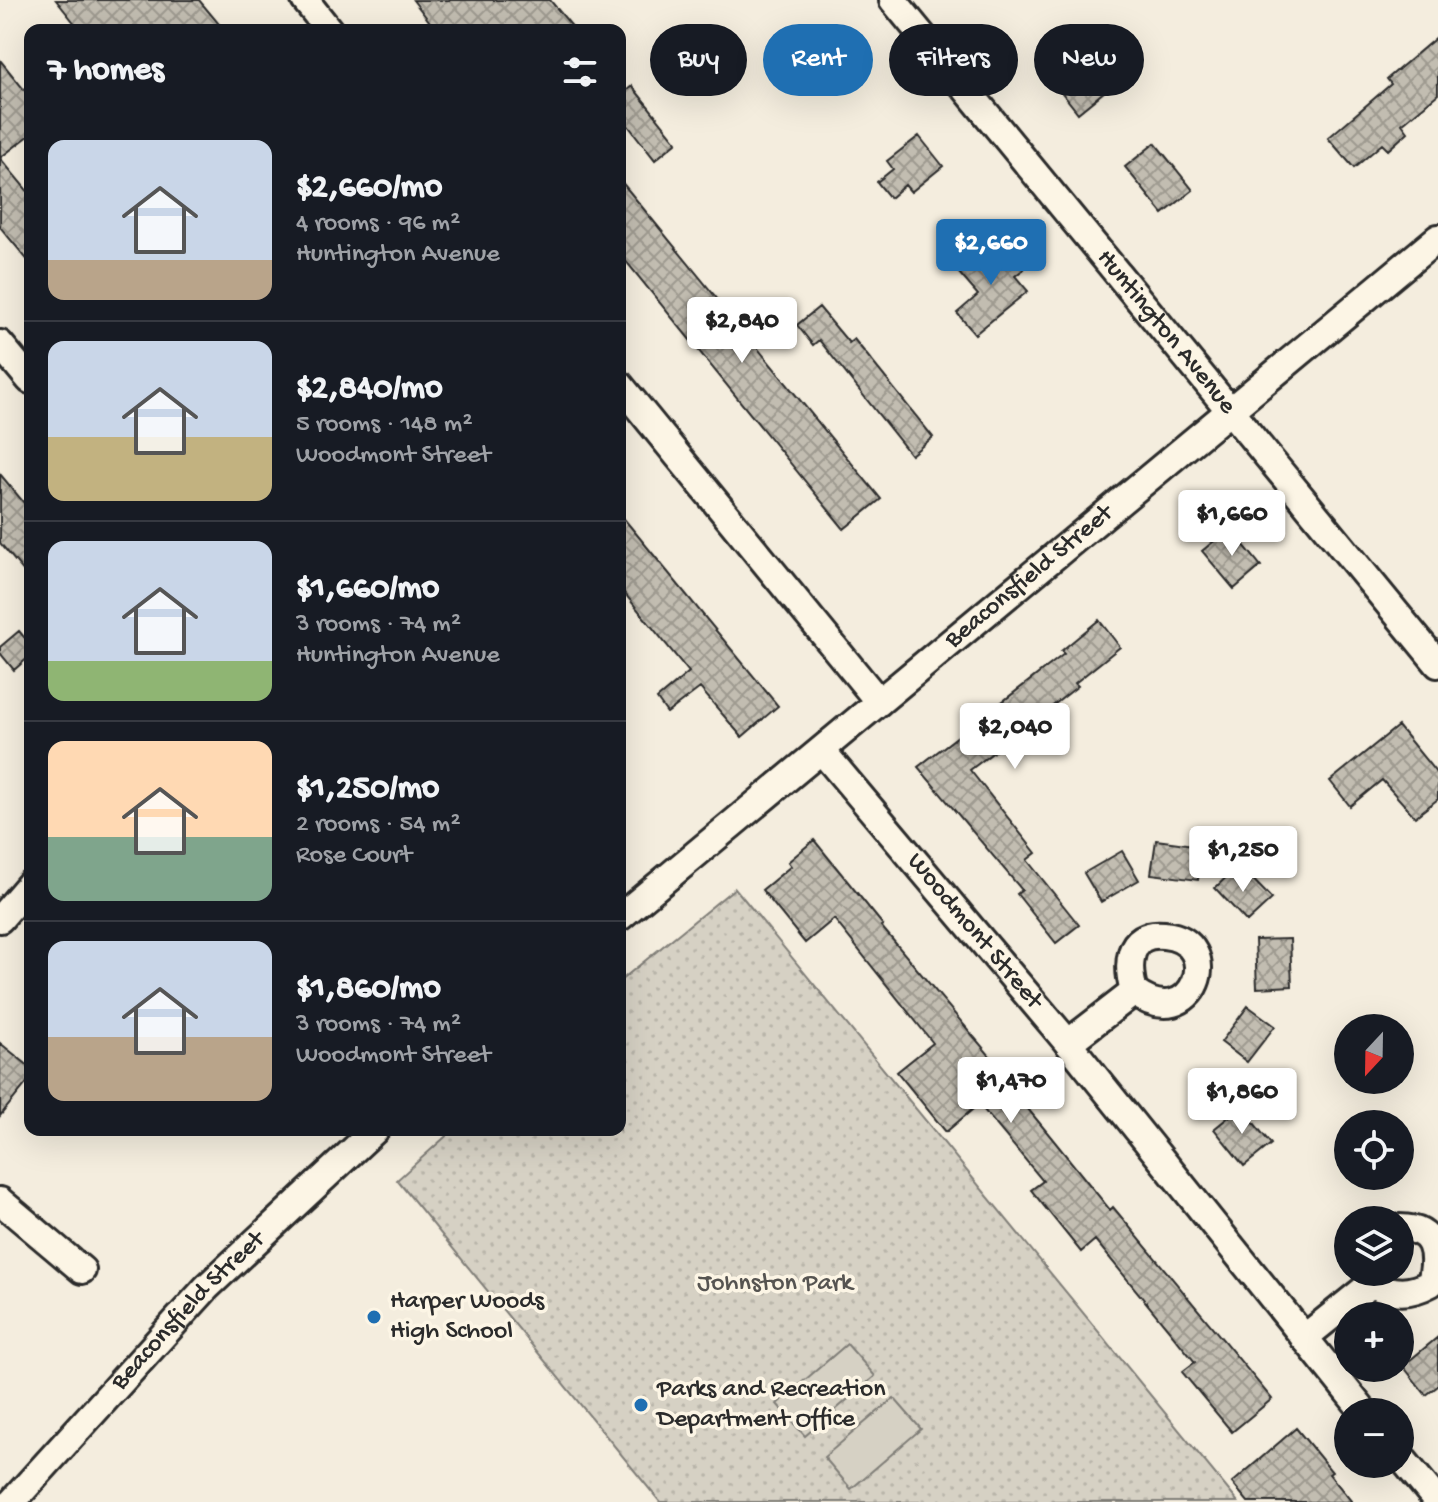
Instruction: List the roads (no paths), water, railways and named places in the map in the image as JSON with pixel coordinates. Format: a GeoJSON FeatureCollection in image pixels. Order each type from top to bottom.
{"type":"FeatureCollection","features":[{"type":"Feature","properties":{"kind":"street"},"geometry":{"type":"LineString","coordinates":[[305,0],[324,24]]}},
{"type":"Feature","properties":{"kind":"street","name":"Huntington Avenue"},"geometry":{"type":"LineString","coordinates":[[893,0],[1438,664]]}},
{"type":"Feature","properties":{"kind":"street","name":"Beaconsfield Street"},"geometry":{"type":"LineString","coordinates":[[626,912],[1438,238]]}},
{"type":"Feature","properties":{"kind":"street"},"geometry":{"type":"LineString","coordinates":[[0,344],[24,373]]}},
{"type":"Feature","properties":{"kind":"street"},"geometry":{"type":"LineString","coordinates":[[626,392],[879,702]]}},
{"type":"Feature","properties":{"kind":"street","name":"Woodmont Street"},"geometry":{"type":"LineString","coordinates":[[822,751],[1068,1043],[1353,1398]]}},
{"type":"Feature","properties":{"kind":"street"},"geometry":{"type":"LineString","coordinates":[[0,919],[24,891]]}},
{"type":"Feature","properties":{"kind":"street"},"geometry":{"type":"LineString","coordinates":[[1068,1043],[1134,992]]}},
{"type":"Feature","properties":{"kind":"street","name":"Beaconsfield Street"},"geometry":{"type":"LineString","coordinates":[[12,1502],[207,1287],[369,1136]]}},
{"type":"Feature","properties":{"kind":"street"},"geometry":{"type":"LineString","coordinates":[[0,1201],[82,1270]]}},
{"type":"Feature","properties":{"kind":"street"},"geometry":{"type":"LineString","coordinates":[[1380,1286],[1388,1292],[1401,1294],[1415,1292],[1431,1283],[1437,1258],[1434,1245],[1425,1233],[1414,1229]]}},
{"type":"Feature","properties":{"kind":"street"},"geometry":{"type":"LineString","coordinates":[[1304,1338],[1360,1286]]}},
{"type":"Feature","properties":{"kind":"street"},"geometry":{"type":"LineString","coordinates":[[1414,1473],[1438,1502]]}},
{"type":"Feature","properties":{"kind":"place","name":"Harper Woods High School"},"geometry":{"type":"Point","coordinates":[374,1317]}},
{"type":"Feature","properties":{"kind":"place","name":"Parks and Recreation Department Office"},"geometry":{"type":"Point","coordinates":[641,1405]}},
{"type":"Feature","properties":{"kind":"park label","name":"Johnston Park"},"geometry":{"type":"Point","coordinates":[775,1284]}}]}
